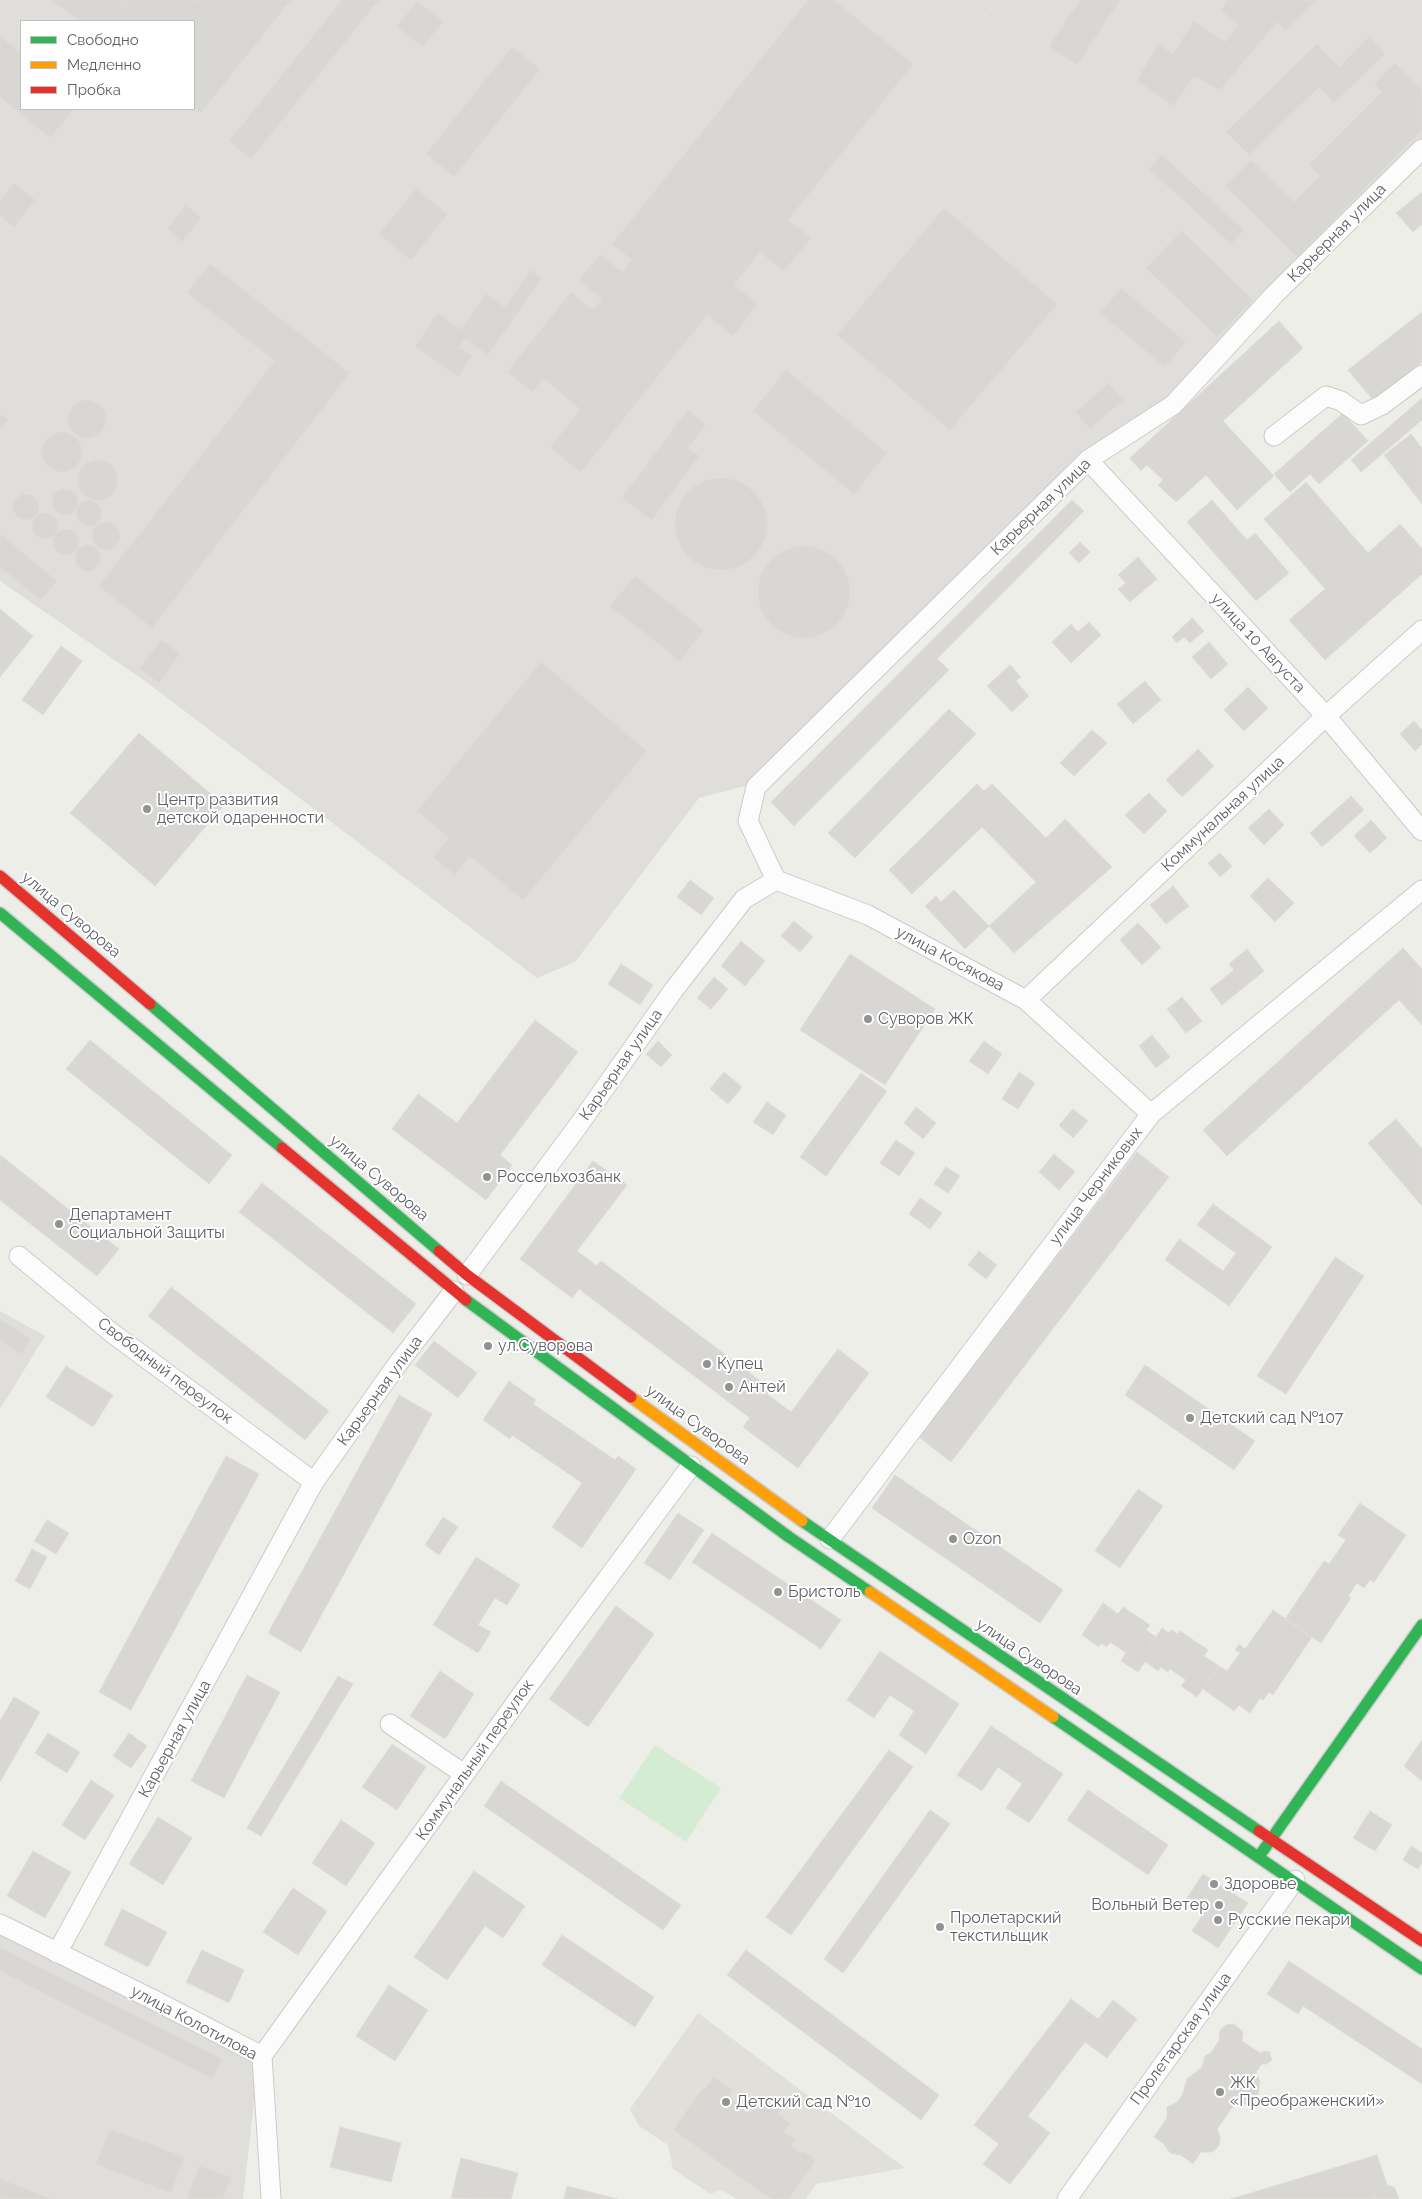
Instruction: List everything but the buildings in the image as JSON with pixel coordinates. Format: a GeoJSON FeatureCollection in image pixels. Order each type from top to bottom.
{"type":"FeatureCollection","features":[{"type":"Feature","properties":{"kind":"main road","name":"улица Суворова"},"geometry":{"type":"LineString","coordinates":[[0,876],[467,1275],[559,1344],[830,1539],[1422,1941]]}},
{"type":"Feature","properties":{"kind":"main road"},"geometry":{"type":"LineString","coordinates":[[0,914],[454,1291],[789,1537],[1260,1856],[1422,1969]]}},
{"type":"Feature","properties":{"kind":"main road","name":"Карьерная улица"},"geometry":{"type":"LineString","coordinates":[[454,1291],[467,1275]]}},
{"type":"Feature","properties":{"kind":"main road"},"geometry":{"type":"LineString","coordinates":[[1260,1856],[1270,1839],[1422,1625]]}},
{"type":"Feature","properties":{"kind":"street","name":"Карьерная улица"},"geometry":{"type":"LineString","coordinates":[[467,1275],[578,1126],[673,991],[744,899],[776,880],[748,821],[756,787],[1088,460],[1173,405],[1275,294],[1422,149]]}},
{"type":"Feature","properties":{"kind":"street"},"geometry":{"type":"LineString","coordinates":[[1274,436],[1326,396],[1341,401],[1361,415],[1382,405],[1422,375]]}},
{"type":"Feature","properties":{"kind":"street","name":"улица 10 Августа"},"geometry":{"type":"LineString","coordinates":[[1088,460],[1326,716],[1422,831]]}},
{"type":"Feature","properties":{"kind":"street","name":"Коммунальная улица"},"geometry":{"type":"LineString","coordinates":[[1026,1000],[1326,716],[1422,630]]}},
{"type":"Feature","properties":{"kind":"street","name":"улица Косякова"},"geometry":{"type":"LineString","coordinates":[[776,880],[868,915],[1026,1000],[1151,1114]]}},
{"type":"Feature","properties":{"kind":"street","name":"улица Черниковых"},"geometry":{"type":"LineString","coordinates":[[830,1539],[1151,1114],[1422,890]]}},
{"type":"Feature","properties":{"kind":"street","name":"Свободный переулок"},"geometry":{"type":"LineString","coordinates":[[18,1256],[112,1333],[314,1482]]}},
{"type":"Feature","properties":{"kind":"street","name":"Карьерная улица"},"geometry":{"type":"LineString","coordinates":[[57,1953],[314,1482],[396,1366],[454,1291]]}},
{"type":"Feature","properties":{"kind":"street","name":"Коммунальный переулок"},"geometry":{"type":"LineString","coordinates":[[262,2056],[464,1774],[691,1466]]}},
{"type":"Feature","properties":{"kind":"street"},"geometry":{"type":"LineString","coordinates":[[390,1724],[464,1774]]}},
{"type":"Feature","properties":{"kind":"street","name":"Пролетарская улица"},"geometry":{"type":"LineString","coordinates":[[1068,2199],[1295,1880]]}},
{"type":"Feature","properties":{"kind":"street","name":"улица Колотилова"},"geometry":{"type":"LineString","coordinates":[[0,1924],[262,2056],[271,2199]]}},
{"type":"Feature","properties":{"kind":"shaded area"},"geometry":{"type":"Polygon","coordinates":[[[0,0],[1422,0],[1422,145],[1170,401],[1087,457],[752,784],[699,798],[575,962],[537,978],[145,681],[0,581],[0,0]]]}},
{"type":"Feature","properties":{"kind":"shaded area"},"geometry":{"type":"Polygon","coordinates":[[[0,1311],[45,1336],[0,1409],[0,1311]]]}},
{"type":"Feature","properties":{"kind":"shaded area"},"geometry":{"type":"Polygon","coordinates":[[[0,1928],[259,2058],[243,2199],[0,2199],[0,1928]]]}},
{"type":"Feature","properties":{"kind":"shaded area","name":"Детский сад №10"},"geometry":{"type":"Polygon","coordinates":[[[698,2013],[905,2168],[816,2184],[806,2199],[737,2199],[721,2190],[710,2194],[673,2169],[668,2145],[639,2126],[630,2109],[698,2013]]]}},
{"type":"Feature","properties":{"kind":"green space"},"geometry":{"type":"Polygon","coordinates":[[[655,1745],[721,1788],[686,1842],[619,1798],[655,1745]]]}},
{"type":"Feature","properties":{"kind":"railway"},"geometry":{"type":"LineString","coordinates":[[921,24],[936,0]]}},
{"type":"Feature","properties":{"kind":"railway"},"geometry":{"type":"LineString","coordinates":[[959,56],[995,0]]}},
{"type":"Feature","properties":{"kind":"traffic: fast"},"geometry":{"type":"LineString","coordinates":[[0,913],[282,1148]]}},
{"type":"Feature","properties":{"kind":"traffic: fast"},"geometry":{"type":"LineString","coordinates":[[150,1004],[439,1251]]}},
{"type":"Feature","properties":{"kind":"traffic: fast"},"geometry":{"type":"LineString","coordinates":[[466,1300],[789,1537],[870,1592]]}},
{"type":"Feature","properties":{"kind":"traffic: fast"},"geometry":{"type":"LineString","coordinates":[[802,1521],[1259,1831]]}},
{"type":"Feature","properties":{"kind":"traffic: fast"},"geometry":{"type":"LineString","coordinates":[[1260,1855],[1422,1625]]}},
{"type":"Feature","properties":{"kind":"traffic: fast"},"geometry":{"type":"LineString","coordinates":[[1053,1717],[1422,1969]]}},
{"type":"Feature","properties":{"kind":"traffic: slow"},"geometry":{"type":"LineString","coordinates":[[631,1397],[802,1521]]}},
{"type":"Feature","properties":{"kind":"traffic: slow"},"geometry":{"type":"LineString","coordinates":[[870,1592],[1053,1717]]}},
{"type":"Feature","properties":{"kind":"traffic: jam"},"geometry":{"type":"LineString","coordinates":[[0,876],[150,1004]]}},
{"type":"Feature","properties":{"kind":"traffic: jam"},"geometry":{"type":"LineString","coordinates":[[282,1148],[466,1300]]}},
{"type":"Feature","properties":{"kind":"traffic: jam"},"geometry":{"type":"LineString","coordinates":[[439,1251],[467,1275],[631,1397]]}},
{"type":"Feature","properties":{"kind":"traffic: jam"},"geometry":{"type":"LineString","coordinates":[[1259,1831],[1422,1941]]}},
{"type":"Feature","properties":{"kind":"place","name":"Центр развития детской одаренности"},"geometry":{"type":"Point","coordinates":[147,809]}},
{"type":"Feature","properties":{"kind":"place","name":"Суворов ЖК"},"geometry":{"type":"Point","coordinates":[868,1019]}},
{"type":"Feature","properties":{"kind":"place","name":"Россельхозбанк"},"geometry":{"type":"Point","coordinates":[487,1177]}},
{"type":"Feature","properties":{"kind":"place","name":"Департамент Социальной Защиты"},"geometry":{"type":"Point","coordinates":[59,1224]}},
{"type":"Feature","properties":{"kind":"place","name":"ул.Суворова"},"geometry":{"type":"Point","coordinates":[488,1346]}},
{"type":"Feature","properties":{"kind":"place","name":"Купец"},"geometry":{"type":"Point","coordinates":[707,1364]}},
{"type":"Feature","properties":{"kind":"place","name":"Антей"},"geometry":{"type":"Point","coordinates":[729,1387]}},
{"type":"Feature","properties":{"kind":"place","name":"Детский сад №107"},"geometry":{"type":"Point","coordinates":[1190,1418]}},
{"type":"Feature","properties":{"kind":"place","name":"Ozon"},"geometry":{"type":"Point","coordinates":[953,1539]}},
{"type":"Feature","properties":{"kind":"place","name":"Бристоль"},"geometry":{"type":"Point","coordinates":[778,1592]}},
{"type":"Feature","properties":{"kind":"place","name":"Здоровье"},"geometry":{"type":"Point","coordinates":[1214,1884]}},
{"type":"Feature","properties":{"kind":"place","name":"Вольный Ветер"},"geometry":{"type":"Point","coordinates":[1219,1905]}},
{"type":"Feature","properties":{"kind":"place","name":"Русские пекари"},"geometry":{"type":"Point","coordinates":[1218,1920]}},
{"type":"Feature","properties":{"kind":"place","name":"Пролетарский текстильщик"},"geometry":{"type":"Point","coordinates":[940,1927]}},
{"type":"Feature","properties":{"kind":"place","name":"ЖК «Преображенский»"},"geometry":{"type":"Point","coordinates":[1220,2092]}},
{"type":"Feature","properties":{"kind":"place","name":"Детский сад №10"},"geometry":{"type":"Point","coordinates":[726,2102]}}]}
